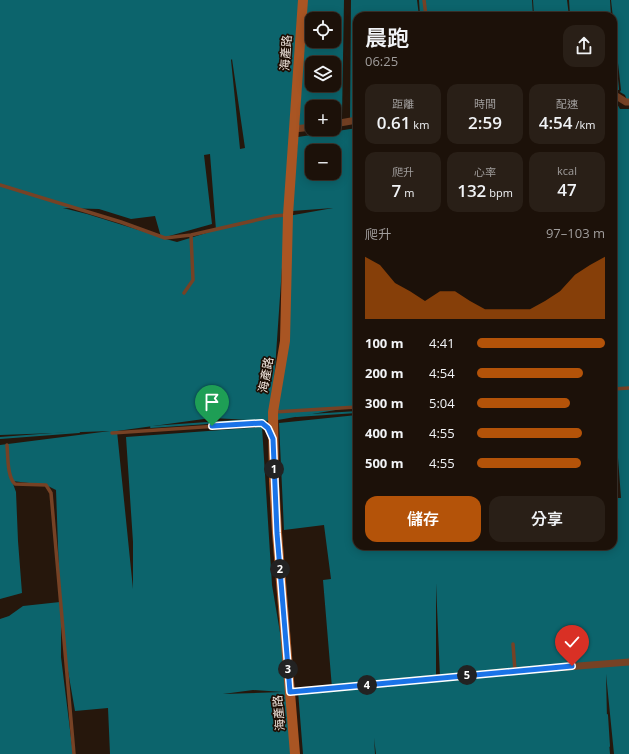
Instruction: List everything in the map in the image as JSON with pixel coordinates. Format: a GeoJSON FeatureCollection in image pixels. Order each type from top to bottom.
{"type":"FeatureCollection","features":[{"type":"Feature","properties":{"kind":"street","name":"海產路"},"geometry":{"type":"LineString","coordinates":[[295,754],[277,533],[273,412],[285,341],[288,216],[303,0]]}},
{"type":"Feature","properties":{"kind":"street"},"geometry":{"type":"LineString","coordinates":[[617,96],[626,102],[629,102]]}},
{"type":"Feature","properties":{"kind":"street"},"geometry":{"type":"LineString","coordinates":[[341,123],[353,121]]}},
{"type":"Feature","properties":{"kind":"street"},"geometry":{"type":"LineString","coordinates":[[294,129],[305,127]]}},
{"type":"Feature","properties":{"kind":"street"},"geometry":{"type":"LineString","coordinates":[[290,692],[629,662]]}},
{"type":"Feature","properties":{"kind":"lane"},"geometry":{"type":"LineString","coordinates":[[424,0],[426,12]]}},
{"type":"Feature","properties":{"kind":"lane"},"geometry":{"type":"LineString","coordinates":[[0,186],[121,222],[165,238],[191,235],[274,216],[288,216]]}},
{"type":"Feature","properties":{"kind":"lane"},"geometry":{"type":"LineString","coordinates":[[184,293],[193,280],[191,235]]}},
{"type":"Feature","properties":{"kind":"lane"},"geometry":{"type":"LineString","coordinates":[[617,389],[629,388]]}},
{"type":"Feature","properties":{"kind":"lane"},"geometry":{"type":"LineString","coordinates":[[273,412],[353,407]]}},
{"type":"Feature","properties":{"kind":"lane"},"geometry":{"type":"LineString","coordinates":[[112,433],[262,423],[268,428],[273,439]]}},
{"type":"Feature","properties":{"kind":"lane"},"geometry":{"type":"LineString","coordinates":[[7,445],[10,476],[12,481],[15,484],[46,485],[51,493],[74,754]]}},
{"type":"Feature","properties":{"kind":"lane"},"geometry":{"type":"LineString","coordinates":[[513,644],[515,671]]}},
{"type":"Feature","properties":{"kind":"water"},"geometry":{"type":"Polygon","coordinates":[[[0,0],[344,0],[342,116],[341,100],[305,100],[305,126],[294,129],[286,209],[272,413],[283,346],[288,216],[333,208],[292,211],[298,137],[341,136],[341,130],[353,129],[353,407],[272,421],[211,418],[117,431],[133,589],[133,542],[126,437],[262,427],[272,585],[290,692],[295,754],[110,754],[108,708],[75,711],[65,654],[61,611],[61,657],[73,754],[0,754],[0,619],[9,616],[23,606],[60,602],[56,490],[46,485],[12,481],[16,492],[22,593],[0,599],[0,445],[110,431],[0,435],[0,0]],[[232,59],[231,60],[240,149],[245,148],[232,59]],[[210,154],[204,155],[212,224],[162,238],[177,242],[216,230],[210,154]],[[63,208],[161,237],[155,216],[131,219],[99,209],[63,208]],[[253,690],[223,694],[283,692],[253,690]]]}},
{"type":"Feature","properties":{"kind":"water"},"geometry":{"type":"Polygon","coordinates":[[[351,0],[417,0],[418,12],[353,12],[353,120],[350,120],[351,0]]]}},
{"type":"Feature","properties":{"kind":"water"},"geometry":{"type":"Polygon","coordinates":[[[419,0],[532,0],[533,12],[420,12],[419,0]]]}},
{"type":"Feature","properties":{"kind":"water"},"geometry":{"type":"Polygon","coordinates":[[[533,0],[567,0],[568,12],[534,12],[533,0]]]}},
{"type":"Feature","properties":{"kind":"water"},"geometry":{"type":"Polygon","coordinates":[[[569,0],[610,0],[611,12],[570,12],[569,0]]]}},
{"type":"Feature","properties":{"kind":"water"},"geometry":{"type":"Polygon","coordinates":[[[611,0],[629,0],[629,100],[627,100],[625,95],[620,92],[617,54],[617,12],[612,12],[611,0]]]}},
{"type":"Feature","properties":{"kind":"water"},"geometry":{"type":"Polygon","coordinates":[[[617,69],[619,88],[619,90],[617,90],[617,69]]]}},
{"type":"Feature","properties":{"kind":"water"},"geometry":{"type":"Polygon","coordinates":[[[617,104],[620,109],[629,109],[629,754],[614,754],[606,674],[607,719],[610,754],[376,754],[374,738],[375,754],[303,754],[298,691],[332,688],[323,580],[331,579],[324,525],[284,530],[279,423],[353,415],[353,550],[617,550],[617,498],[621,498],[617,444],[617,104]],[[436,583],[436,675],[380,683],[440,678],[436,583]]]}},
{"type":"Feature","properties":{"kind":"waterway"},"geometry":{"type":"LineString","coordinates":[[296,416],[353,412]]}},
{"type":"Feature","properties":{"kind":"waterway"},"geometry":{"type":"LineString","coordinates":[[151,427],[250,420]]}},
{"type":"Feature","properties":{"kind":"waterway"},"geometry":{"type":"LineString","coordinates":[[0,438],[79,432]]}},
{"type":"Feature","properties":{"kind":"waterway"},"geometry":{"type":"LineString","coordinates":[[607,715],[609,746]]}},
{"type":"Feature","properties":{"kind":"route"},"geometry":{"type":"LineString","coordinates":[[212,426],[262,423],[268,428],[273,439],[277,533],[290,692],[572,666]]}}]}
